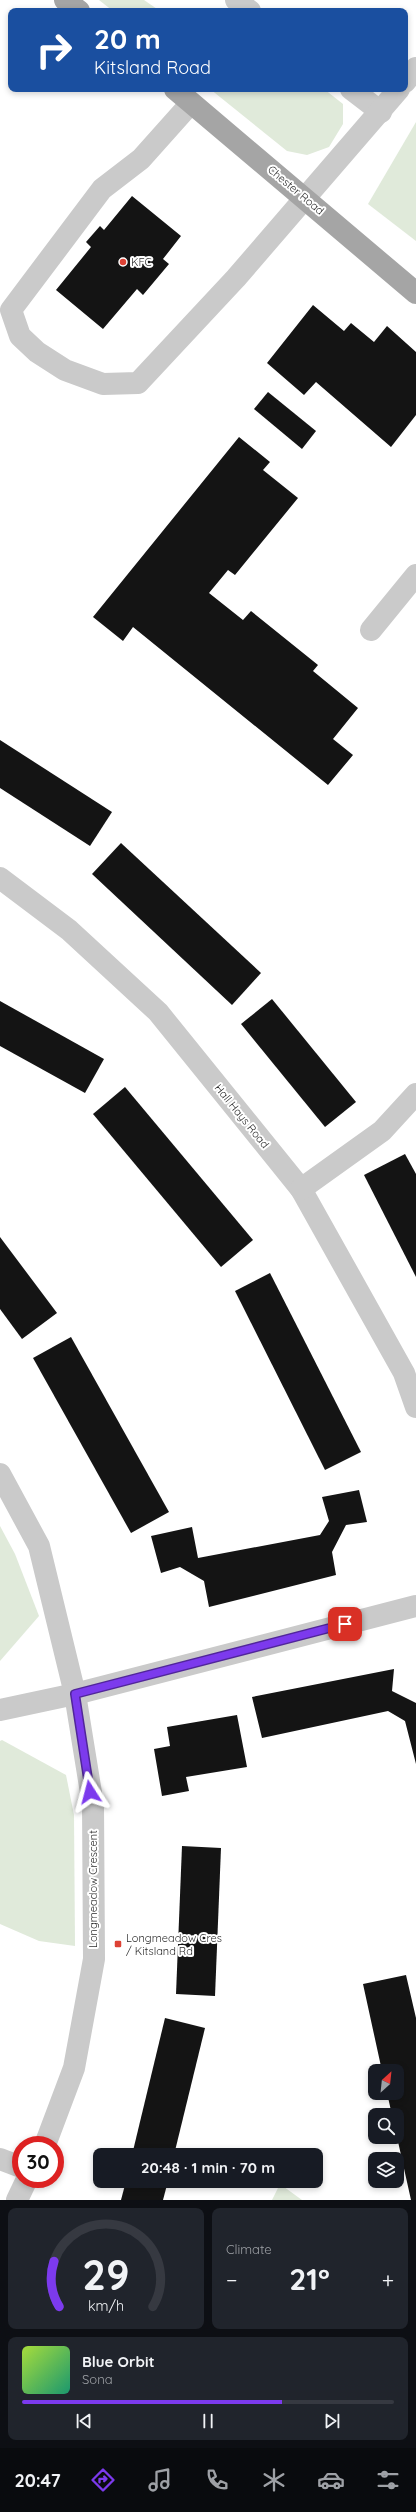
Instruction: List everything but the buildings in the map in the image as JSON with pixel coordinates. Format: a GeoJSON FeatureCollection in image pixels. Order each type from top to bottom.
{"type":"FeatureCollection","features":[{"type":"Feature","properties":{"kind":"main road"},"geometry":{"type":"LineString","coordinates":[[65,0],[75,8]]}},
{"type":"Feature","properties":{"kind":"main road","name":"Chester Road"},"geometry":{"type":"LineString","coordinates":[[178,92],[306,198],[416,293]]}},
{"type":"Feature","properties":{"kind":"street"},"geometry":{"type":"LineString","coordinates":[[236,0],[246,8]]}},
{"type":"Feature","properties":{"kind":"street"},"geometry":{"type":"LineString","coordinates":[[408,78],[416,68]]}},
{"type":"Feature","properties":{"kind":"street"},"geometry":{"type":"LineString","coordinates":[[355,92],[381,112]]}},
{"type":"Feature","properties":{"kind":"street"},"geometry":{"type":"LineString","coordinates":[[191,103],[141,159],[102,189],[11,310],[20,336],[37,352],[65,370],[103,384],[138,383],[236,278],[381,112],[397,92]]}},
{"type":"Feature","properties":{"kind":"street"},"geometry":{"type":"LineString","coordinates":[[371,630],[416,575]]}},
{"type":"Feature","properties":{"kind":"street","name":"Hall Hays Road"},"geometry":{"type":"LineString","coordinates":[[0,878],[69,930],[158,1012],[300,1189],[404,1373],[416,1407]]}},
{"type":"Feature","properties":{"kind":"street"},"geometry":{"type":"LineString","coordinates":[[300,1189],[382,1131],[416,1094]]}},
{"type":"Feature","properties":{"kind":"street","name":"Longmeadow Crescent"},"geometry":{"type":"LineString","coordinates":[[0,1474],[39,1546],[75,1694],[93,1805],[94,1960],[74,2068],[48,2136]]}},
{"type":"Feature","properties":{"kind":"street"},"geometry":{"type":"LineString","coordinates":[[0,1710],[75,1694],[416,1606]]}},
{"type":"Feature","properties":{"kind":"street"},"geometry":{"type":"LineString","coordinates":[[0,2159],[12,2164]]}},
{"type":"Feature","properties":{"kind":"street"},"geometry":{"type":"LineString","coordinates":[[17,2200],[23,2188]]}},
{"type":"Feature","properties":{"kind":"green space"},"geometry":{"type":"Polygon","coordinates":[[[99,0],[144,0],[156,8],[109,8],[99,0]]]}},
{"type":"Feature","properties":{"kind":"green space"},"geometry":{"type":"Polygon","coordinates":[[[214,92],[328,92],[343,104],[343,124],[329,147],[307,155],[287,151],[214,92]]]}},
{"type":"Feature","properties":{"kind":"green space"},"geometry":{"type":"Polygon","coordinates":[[[416,122],[416,241],[368,204],[416,122]]]}},
{"type":"Feature","properties":{"kind":"green space"},"geometry":{"type":"Polygon","coordinates":[[[0,1526],[15,1554],[39,1616],[0,1661],[0,1526]]]}},
{"type":"Feature","properties":{"kind":"green space"},"geometry":{"type":"Polygon","coordinates":[[[2,1740],[66,1775],[74,1815],[75,1946],[39,1941],[0,1924],[0,1741],[2,1740]]]}},
{"type":"Feature","properties":{"kind":"green space"},"geometry":{"type":"Polygon","coordinates":[[[278,2188],[286,2188],[302,2200],[272,2200],[278,2188]]]}},
{"type":"Feature","properties":{"kind":"place","name":"KFC"},"geometry":{"type":"Point","coordinates":[123,262]}},
{"type":"Feature","properties":{"kind":"place","name":"Longmeadow Cres / Kitsland Rd"},"geometry":{"type":"Point","coordinates":[118,1944]}},
{"type":"Feature","properties":{"kind":"route"},"geometry":{"type":"LineString","coordinates":[[90,1792],[75,1694],[345,1624]]}}]}
